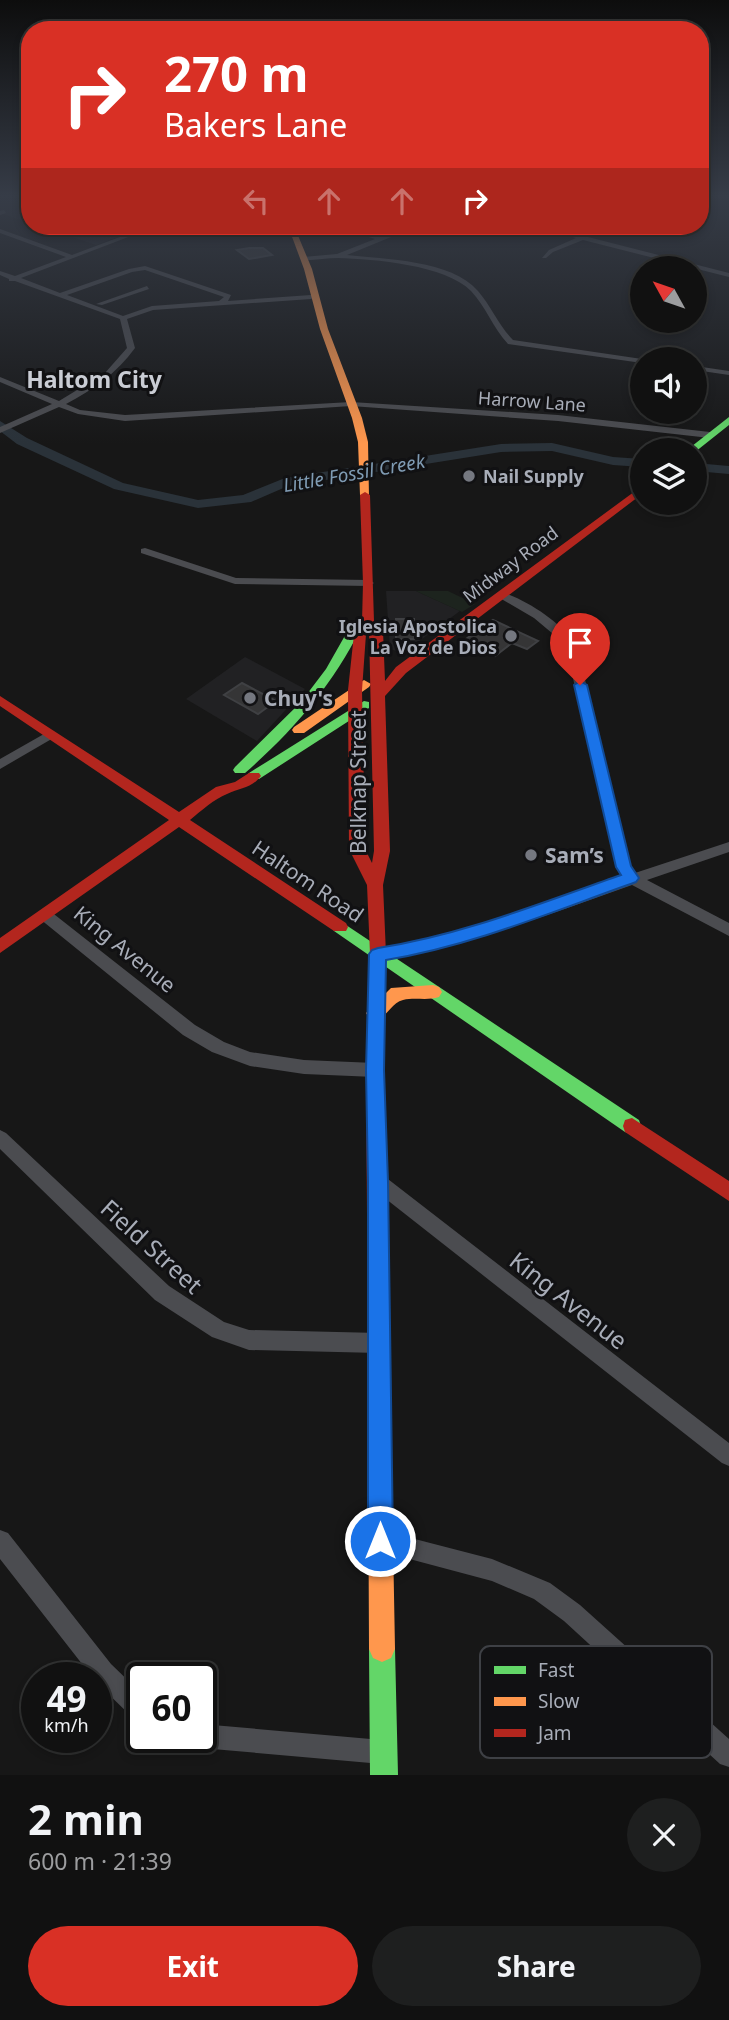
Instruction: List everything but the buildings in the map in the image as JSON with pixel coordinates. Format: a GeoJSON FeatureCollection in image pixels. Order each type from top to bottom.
{"type":"FeatureCollection","features":[{"type":"Feature","properties":{"kind":"main road","name":"Belknap Street"},"geometry":{"type":"LineString","coordinates":[[301,278],[320,315]]}},
{"type":"Feature","properties":{"kind":"main road","name":"Belknap Street"},"geometry":{"type":"LineString","coordinates":[[309,278],[357,418],[365,459],[369,583],[368,622],[360,634],[355,690],[357,849],[375,885]]}},
{"type":"Feature","properties":{"kind":"main road"},"geometry":{"type":"LineString","coordinates":[[707,438],[729,420]]}},
{"type":"Feature","properties":{"kind":"main road","name":"Midway Road"},"geometry":{"type":"LineString","coordinates":[[309,735],[378,696],[401,670],[630,498]]}},
{"type":"Feature","properties":{"kind":"main road"},"geometry":{"type":"LineString","coordinates":[[221,790],[227,778],[294,722],[323,689],[343,656],[368,601]]}},
{"type":"Feature","properties":{"kind":"main road","name":"Belknap Street"},"geometry":{"type":"LineString","coordinates":[[368,622],[377,631],[382,850],[375,885]]}},
{"type":"Feature","properties":{"kind":"main road","name":"Midway Road"},"geometry":{"type":"LineString","coordinates":[[377,675],[401,670]]}},
{"type":"Feature","properties":{"kind":"main road"},"geometry":{"type":"LineString","coordinates":[[0,947],[179,818],[221,790],[239,786],[309,735],[355,690],[377,675]]}},
{"type":"Feature","properties":{"kind":"main road","name":"Haltom Road"},"geometry":{"type":"LineString","coordinates":[[0,700],[179,818],[729,1192]]}},
{"type":"Feature","properties":{"kind":"main road"},"geometry":{"type":"LineString","coordinates":[[240,769],[309,735],[343,726],[356,733]]}},
{"type":"Feature","properties":{"kind":"main road"},"geometry":{"type":"LineString","coordinates":[[375,885],[378,954],[375,1070],[384,1763]]}},
{"type":"Feature","properties":{"kind":"main road"},"geometry":{"type":"LineString","coordinates":[[375,1013],[397,993],[433,992]]}},
{"type":"Feature","properties":{"kind":"street"},"geometry":{"type":"LineString","coordinates":[[11,278],[100,304],[127,316]]}},
{"type":"Feature","properties":{"kind":"street"},"geometry":{"type":"LineString","coordinates":[[0,284],[17,278]]}},
{"type":"Feature","properties":{"kind":"street"},"geometry":{"type":"LineString","coordinates":[[65,293],[111,278]]}},
{"type":"Feature","properties":{"kind":"street"},"geometry":{"type":"LineString","coordinates":[[172,278],[229,296],[221,303]]}},
{"type":"Feature","properties":{"kind":"street"},"geometry":{"type":"LineString","coordinates":[[454,278],[474,290],[511,342],[630,359]]}},
{"type":"Feature","properties":{"kind":"street"},"geometry":{"type":"LineString","coordinates":[[100,304],[147,288]]}},
{"type":"Feature","properties":{"kind":"street"},"geometry":{"type":"LineString","coordinates":[[65,293],[127,316],[152,308],[311,297]]}},
{"type":"Feature","properties":{"kind":"street"},"geometry":{"type":"LineString","coordinates":[[0,430],[59,405],[86,389],[129,352],[131,340],[127,316]]}},
{"type":"Feature","properties":{"kind":"street"},"geometry":{"type":"LineString","coordinates":[[707,370],[729,373]]}},
{"type":"Feature","properties":{"kind":"street","name":"Harrow Lane"},"geometry":{"type":"LineString","coordinates":[[0,379],[78,412],[125,418],[351,404],[558,418],[710,436]]}},
{"type":"Feature","properties":{"kind":"street"},"geometry":{"type":"LineString","coordinates":[[145,551],[235,581],[369,583]]}},
{"type":"Feature","properties":{"kind":"street"},"geometry":{"type":"LineString","coordinates":[[502,595],[535,611],[554,625],[570,643],[624,867],[631,878],[729,930]]}},
{"type":"Feature","properties":{"kind":"street"},"geometry":{"type":"LineString","coordinates":[[0,765],[51,734]]}},
{"type":"Feature","properties":{"kind":"street"},"geometry":{"type":"LineString","coordinates":[[378,954],[422,947],[484,930],[729,847]]}},
{"type":"Feature","properties":{"kind":"street","name":"King Avenue"},"geometry":{"type":"LineString","coordinates":[[45,915],[189,1030],[218,1047],[250,1059],[304,1067],[375,1070]]}},
{"type":"Feature","properties":{"kind":"street","name":"Field Street"},"geometry":{"type":"LineString","coordinates":[[0,1138],[162,1293],[219,1330],[248,1340],[379,1342]]}},
{"type":"Feature","properties":{"kind":"street","name":"King Avenue"},"geometry":{"type":"LineString","coordinates":[[378,1182],[729,1456]]}},
{"type":"Feature","properties":{"kind":"street"},"geometry":{"type":"LineString","coordinates":[[0,1541],[103,1672],[126,1695]]}},
{"type":"Feature","properties":{"kind":"street"},"geometry":{"type":"LineString","coordinates":[[380,1541],[492,1570],[542,1591],[608,1646]]}},
{"type":"Feature","properties":{"kind":"street"},"geometry":{"type":"LineString","coordinates":[[217,1738],[384,1763]]}},
{"type":"Feature","properties":{"kind":"street"},"geometry":{"type":"LineString","coordinates":[[712,1740],[729,1755]]}},
{"type":"Feature","properties":{"kind":"shaded area"},"geometry":{"type":"Polygon","coordinates":[[[386,591],[416,591],[460,611],[403,653],[390,649],[386,591]]]}},
{"type":"Feature","properties":{"kind":"shaded area"},"geometry":{"type":"Polygon","coordinates":[[[416,591],[448,591],[475,604],[462,612],[416,591]]]}},
{"type":"Feature","properties":{"kind":"shaded area"},"geometry":{"type":"Polygon","coordinates":[[[245,657],[305,689],[257,741],[186,699],[245,657]]]}},
{"type":"Feature","properties":{"kind":"waterway","name":"Little Fossil Creek"},"geometry":{"type":"LineString","coordinates":[[0,425],[22,441],[119,486],[198,504],[246,499],[285,482],[501,448],[552,447],[630,462]]}},
{"type":"Feature","properties":{"kind":"waterway","name":"Little Fossil Creek"},"geometry":{"type":"LineString","coordinates":[[707,468],[729,470]]}},
{"type":"Feature","properties":{"kind":"traffic: fast"},"geometry":{"type":"LineString","coordinates":[[707,438],[729,420]]}},
{"type":"Feature","properties":{"kind":"traffic: fast"},"geometry":{"type":"LineString","coordinates":[[240,770],[306,705],[332,670],[355,628]]}},
{"type":"Feature","properties":{"kind":"traffic: fast"},"geometry":{"type":"LineString","coordinates":[[254,776],[364,705]]}},
{"type":"Feature","properties":{"kind":"traffic: fast"},"geometry":{"type":"LineString","coordinates":[[340,927],[632,1126]]}},
{"type":"Feature","properties":{"kind":"traffic: fast"},"geometry":{"type":"LineString","coordinates":[[382,1649],[384,1775]]}},
{"type":"Feature","properties":{"kind":"traffic: slow"},"geometry":{"type":"LineString","coordinates":[[310,278],[324,329],[357,418],[363,442],[365,495]]}},
{"type":"Feature","properties":{"kind":"traffic: slow"},"geometry":{"type":"LineString","coordinates":[[299,730],[364,684]]}},
{"type":"Feature","properties":{"kind":"traffic: slow"},"geometry":{"type":"LineString","coordinates":[[375,1013],[397,993],[433,992]]}},
{"type":"Feature","properties":{"kind":"traffic: slow"},"geometry":{"type":"LineString","coordinates":[[377,1216],[382,1649]]}},
{"type":"Feature","properties":{"kind":"traffic: jam"},"geometry":{"type":"LineString","coordinates":[[365,495],[369,583],[368,622],[360,634],[355,690],[357,849],[375,885]]}},
{"type":"Feature","properties":{"kind":"traffic: jam"},"geometry":{"type":"LineString","coordinates":[[378,696],[401,670],[630,498]]}},
{"type":"Feature","properties":{"kind":"traffic: jam"},"geometry":{"type":"LineString","coordinates":[[368,622],[377,631],[382,851],[375,885],[378,954],[375,1070],[377,1216]]}},
{"type":"Feature","properties":{"kind":"traffic: jam"},"geometry":{"type":"LineString","coordinates":[[0,700],[340,927]]}},
{"type":"Feature","properties":{"kind":"traffic: jam"},"geometry":{"type":"LineString","coordinates":[[0,947],[221,790],[239,786],[254,776]]}},
{"type":"Feature","properties":{"kind":"traffic: jam"},"geometry":{"type":"LineString","coordinates":[[632,1126],[729,1192]]}},
{"type":"Feature","properties":{"kind":"place","name":"Nail Supply"},"geometry":{"type":"Point","coordinates":[469,476]}},
{"type":"Feature","properties":{"kind":"place","name":"Iglesia Apostolica La Voz de Dios"},"geometry":{"type":"Point","coordinates":[511,636]}},
{"type":"Feature","properties":{"kind":"place","name":"Chuy's"},"geometry":{"type":"Point","coordinates":[250,698]}},
{"type":"Feature","properties":{"kind":"place","name":"Sam’s"},"geometry":{"type":"Point","coordinates":[531,855]}},
{"type":"Feature","properties":{"kind":"district","name":"Haltom City"},"geometry":{"type":"Point","coordinates":[94,379]}},
{"type":"Feature","properties":{"kind":"route"},"geometry":{"type":"LineString","coordinates":[[380,1541],[375,1070],[378,954],[422,947],[484,930],[631,878],[624,867],[580,685]]}}]}
